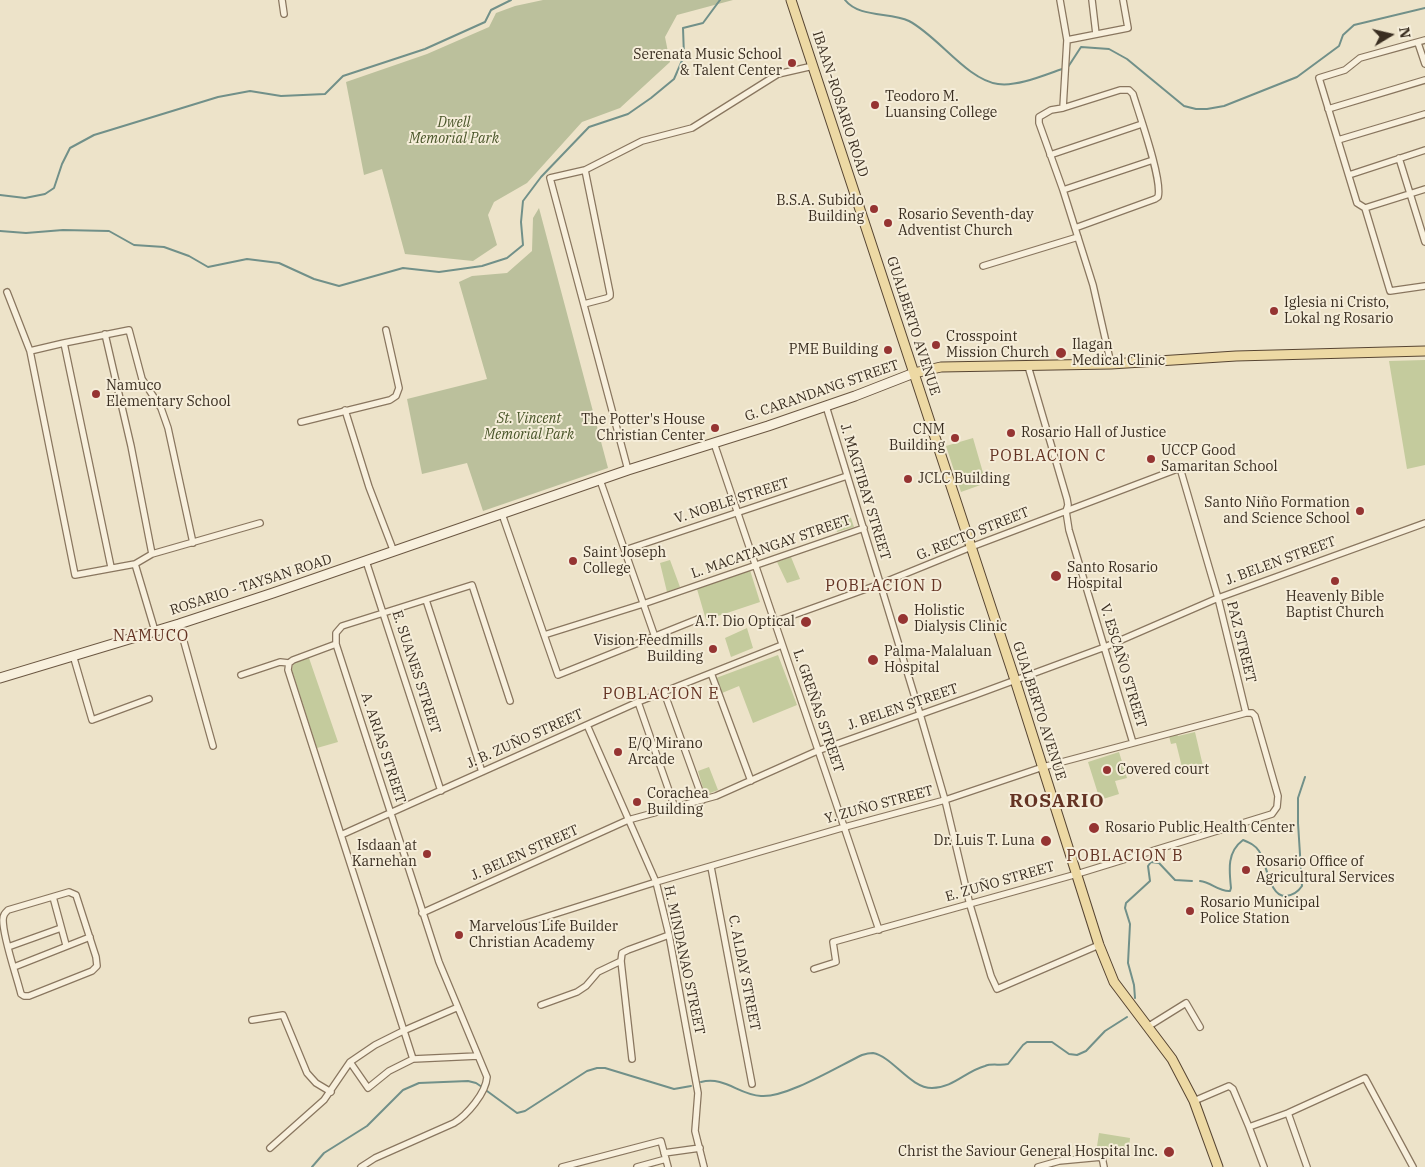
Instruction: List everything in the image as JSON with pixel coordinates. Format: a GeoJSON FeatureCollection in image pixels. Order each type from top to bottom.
{"type":"FeatureCollection","features":[{"type":"Feature","properties":{"kind":"main road","name":"IBAAN-ROSARIO ROAD"},"geometry":{"type":"LineString","coordinates":[[791,0],[862,217]]}},
{"type":"Feature","properties":{"kind":"main road","name":"GUALBERTO AVENUE"},"geometry":{"type":"LineString","coordinates":[[862,217],[1015,680],[1099,945],[1114,982],[1172,1059],[1194,1101],[1218,1167]]}},
{"type":"Feature","properties":{"kind":"main road","name":"G. CARANDANG STREET"},"geometry":{"type":"LineString","coordinates":[[366,561],[628,470],[826,406],[914,373],[941,368],[1111,364],[1236,356],[1338,355],[1425,351]]}},
{"type":"Feature","properties":{"kind":"main road","name":"ROSARIO - TAYSAN ROAD"},"geometry":{"type":"LineString","coordinates":[[0,678],[179,624],[366,561]]}},
{"type":"Feature","properties":{"kind":"street"},"geometry":{"type":"LineString","coordinates":[[282,0],[284,14]]}},
{"type":"Feature","properties":{"kind":"street"},"geometry":{"type":"LineString","coordinates":[[1060,0],[1066,40],[1063,108]]}},
{"type":"Feature","properties":{"kind":"street"},"geometry":{"type":"LineString","coordinates":[[1092,0],[1096,34]]}},
{"type":"Feature","properties":{"kind":"street"},"geometry":{"type":"LineString","coordinates":[[1066,40],[1128,28],[1123,0]]}},
{"type":"Feature","properties":{"kind":"street"},"geometry":{"type":"LineString","coordinates":[[1425,40],[1360,58],[1346,70],[1319,78],[1357,203],[1365,208],[1425,189]]}},
{"type":"Feature","properties":{"kind":"street"},"geometry":{"type":"LineString","coordinates":[[1418,43],[1425,64]]}},
{"type":"Feature","properties":{"kind":"street"},"geometry":{"type":"LineString","coordinates":[[628,470],[550,178],[585,170],[642,141],[692,128],[778,74],[813,66]]}},
{"type":"Feature","properties":{"kind":"street"},"geometry":{"type":"LineString","coordinates":[[1328,109],[1425,80]]}},
{"type":"Feature","properties":{"kind":"street"},"geometry":{"type":"LineString","coordinates":[[1075,228],[1158,197],[1160,192],[1153,160],[1133,94],[1129,90],[1120,90],[1051,110],[1039,117],[1039,123],[1063,190],[1096,295],[1111,364]]}},
{"type":"Feature","properties":{"kind":"street"},"geometry":{"type":"LineString","coordinates":[[1338,140],[1425,114]]}},
{"type":"Feature","properties":{"kind":"street"},"geometry":{"type":"LineString","coordinates":[[1050,155],[1142,124]]}},
{"type":"Feature","properties":{"kind":"street"},"geometry":{"type":"LineString","coordinates":[[1349,175],[1425,150]]}},
{"type":"Feature","properties":{"kind":"street"},"geometry":{"type":"LineString","coordinates":[[1399,158],[1425,242]]}},
{"type":"Feature","properties":{"kind":"street"},"geometry":{"type":"LineString","coordinates":[[1063,190],[1153,160]]}},
{"type":"Feature","properties":{"kind":"street"},"geometry":{"type":"LineString","coordinates":[[584,304],[610,296],[585,170]]}},
{"type":"Feature","properties":{"kind":"street"},"geometry":{"type":"LineString","coordinates":[[1365,208],[1390,291],[1425,286]]}},
{"type":"Feature","properties":{"kind":"street"},"geometry":{"type":"LineString","coordinates":[[983,266],[1078,237]]}},
{"type":"Feature","properties":{"kind":"street"},"geometry":{"type":"LineString","coordinates":[[7,292],[30,351],[75,575],[134,564],[152,554],[260,523]]}},
{"type":"Feature","properties":{"kind":"street"},"geometry":{"type":"LineString","coordinates":[[30,351],[129,330],[142,378],[161,408],[168,428],[193,543]]}},
{"type":"Feature","properties":{"kind":"street"},"geometry":{"type":"LineString","coordinates":[[301,422],[390,400],[396,396],[399,388],[386,330]]}},
{"type":"Feature","properties":{"kind":"street"},"geometry":{"type":"LineString","coordinates":[[105,334],[132,446],[152,554]]}},
{"type":"Feature","properties":{"kind":"street"},"geometry":{"type":"LineString","coordinates":[[64,343],[111,567]]}},
{"type":"Feature","properties":{"kind":"street","name":"V. ESCAÑO STREET"},"geometry":{"type":"LineString","coordinates":[[1028,366],[1067,499],[1068,530],[1133,743]]}},
{"type":"Feature","properties":{"kind":"street","name":"J. MAGTIBAY STREET"},"geometry":{"type":"LineString","coordinates":[[826,406],[920,714],[945,800],[970,905],[996,990],[1099,945]]}},
{"type":"Feature","properties":{"kind":"street"},"geometry":{"type":"LineString","coordinates":[[345,410],[369,487],[394,552]]}},
{"type":"Feature","properties":{"kind":"street","name":"L. GREÑAS STREET"},"geometry":{"type":"LineString","coordinates":[[714,443],[879,930]]}},
{"type":"Feature","properties":{"kind":"street","name":"G. RECTO STREET"},"geometry":{"type":"LineString","coordinates":[[774,622],[880,584],[971,547],[1180,468]]}},
{"type":"Feature","properties":{"kind":"street","name":"PAZ STREET"},"geometry":{"type":"LineString","coordinates":[[1180,468],[1218,598],[1246,713],[1252,713],[1255,716],[1278,796],[1278,807],[1272,814]]}},
{"type":"Feature","properties":{"kind":"street","name":"V. NOBLE STREET"},"geometry":{"type":"LineString","coordinates":[[625,550],[847,476]]}},
{"type":"Feature","properties":{"kind":"street"},"geometry":{"type":"LineString","coordinates":[[600,480],[655,637]]}},
{"type":"Feature","properties":{"kind":"street"},"geometry":{"type":"LineString","coordinates":[[502,514],[558,675],[698,619]]}},
{"type":"Feature","properties":{"kind":"street","name":"J. BELEN STREET"},"geometry":{"type":"LineString","coordinates":[[422,913],[628,820],[703,800],[751,781],[817,750],[1104,647],[1218,598],[1425,523]]}},
{"type":"Feature","properties":{"kind":"street","name":"L. MACATANGAY STREET"},"geometry":{"type":"LineString","coordinates":[[544,635],[643,604],[864,528]]}},
{"type":"Feature","properties":{"kind":"street","name":"E. SUANES STREET"},"geometry":{"type":"LineString","coordinates":[[366,561],[441,791]]}},
{"type":"Feature","properties":{"kind":"street"},"geometry":{"type":"LineString","coordinates":[[134,564],[155,631]]}},
{"type":"Feature","properties":{"kind":"street"},"geometry":{"type":"LineString","coordinates":[[413,1059],[288,670],[289,664],[293,660],[336,644],[336,633],[342,626],[472,586],[510,701]]}},
{"type":"Feature","properties":{"kind":"street"},"geometry":{"type":"LineString","coordinates":[[426,600],[482,772]]}},
{"type":"Feature","properties":{"kind":"street"},"geometry":{"type":"LineString","coordinates":[[179,624],[213,746]]}},
{"type":"Feature","properties":{"kind":"street","name":"A. ARIAS STREET"},"geometry":{"type":"LineString","coordinates":[[336,644],[438,962],[456,1008],[486,1072],[486,1085],[463,1117],[454,1123],[375,1158],[361,1167]]}},
{"type":"Feature","properties":{"kind":"street","name":"J. B. ZUÑO STREET"},"geometry":{"type":"LineString","coordinates":[[341,835],[638,702],[782,645]]}},
{"type":"Feature","properties":{"kind":"street"},"geometry":{"type":"LineString","coordinates":[[73,656],[92,720],[150,699]]}},
{"type":"Feature","properties":{"kind":"street"},"geometry":{"type":"LineString","coordinates":[[241,676],[280,662],[289,664]]}},
{"type":"Feature","properties":{"kind":"street"},"geometry":{"type":"LineString","coordinates":[[711,673],[751,781]]}},
{"type":"Feature","properties":{"kind":"street"},"geometry":{"type":"LineString","coordinates":[[664,692],[703,800]]}},
{"type":"Feature","properties":{"kind":"street"},"geometry":{"type":"LineString","coordinates":[[638,702],[675,808]]}},
{"type":"Feature","properties":{"kind":"street","name":"Y. ZUÑO STREET"},"geometry":{"type":"LineString","coordinates":[[520,925],[656,882],[945,800],[1043,767],[1246,713]]}},
{"type":"Feature","properties":{"kind":"street","name":"H. MINDANAO STREET"},"geometry":{"type":"LineString","coordinates":[[587,725],[656,882],[669,936],[698,1093],[695,1131],[704,1167]]}},
{"type":"Feature","properties":{"kind":"street","name":"E. ZUÑO STREET"},"geometry":{"type":"LineString","coordinates":[[814,969],[836,962],[833,942],[970,905],[1272,814]]}},
{"type":"Feature","properties":{"kind":"street","name":"C. ALDAY STREET"},"geometry":{"type":"LineString","coordinates":[[711,867],[752,1084]]}},
{"type":"Feature","properties":{"kind":"street"},"geometry":{"type":"LineString","coordinates":[[70,892],[76,896],[90,937],[97,966],[92,971],[29,996],[24,996],[21,994],[5,943],[4,913],[8,910],[52,897],[70,892]]}},
{"type":"Feature","properties":{"kind":"street"},"geometry":{"type":"LineString","coordinates":[[52,897],[66,945]]}},
{"type":"Feature","properties":{"kind":"street"},"geometry":{"type":"LineString","coordinates":[[5,943],[61,928]]}},
{"type":"Feature","properties":{"kind":"street"},"geometry":{"type":"LineString","coordinates":[[632,1060],[621,961],[622,953],[669,936]]}},
{"type":"Feature","properties":{"kind":"street"},"geometry":{"type":"LineString","coordinates":[[14,967],[90,937]]}},
{"type":"Feature","properties":{"kind":"street"},"geometry":{"type":"LineString","coordinates":[[541,1005],[577,992],[586,986],[598,972],[621,961]]}},
{"type":"Feature","properties":{"kind":"street"},"geometry":{"type":"LineString","coordinates":[[1149,1026],[1186,1003],[1200,1027]]}},
{"type":"Feature","properties":{"kind":"street"},"geometry":{"type":"LineString","coordinates":[[270,1148],[331,1092],[350,1062],[375,1045],[403,1030],[456,1008]]}},
{"type":"Feature","properties":{"kind":"street"},"geometry":{"type":"LineString","coordinates":[[252,1020],[283,1015],[306,1073],[316,1083],[331,1092]]}},
{"type":"Feature","properties":{"kind":"street"},"geometry":{"type":"LineString","coordinates":[[350,1062],[368,1088],[389,1071],[413,1059],[478,1056]]}},
{"type":"Feature","properties":{"kind":"street"},"geometry":{"type":"LineString","coordinates":[[1249,1126],[1288,1113],[1365,1078],[1413,1167]]}},
{"type":"Feature","properties":{"kind":"street"},"geometry":{"type":"LineString","coordinates":[[1194,1101],[1229,1086],[1233,1089],[1264,1167]]}},
{"type":"Feature","properties":{"kind":"street"},"geometry":{"type":"LineString","coordinates":[[1288,1113],[1307,1167]]}},
{"type":"Feature","properties":{"kind":"street"},"geometry":{"type":"LineString","coordinates":[[562,1167],[661,1141],[668,1167]]}},
{"type":"Feature","properties":{"kind":"street"},"geometry":{"type":"LineString","coordinates":[[637,1167],[666,1156],[700,1148]]}},
{"type":"Feature","properties":{"kind":"street"},"geometry":{"type":"LineString","coordinates":[[1042,1166],[1059,1161],[1102,1157],[1104,1167]]}},
{"type":"Feature","properties":{"kind":"green space","name":"Dwell Memorial Park"},"geometry":{"type":"Polygon","coordinates":[[[543,0],[733,0],[677,15],[665,37],[670,62],[620,108],[582,122],[527,183],[494,202],[488,215],[497,245],[473,261],[405,254],[382,169],[364,175],[346,82],[427,54],[489,27],[496,13],[515,6],[543,0]]]}},
{"type":"Feature","properties":{"kind":"green space","name":"St. Vincent Memorial Park"},"geometry":{"type":"Polygon","coordinates":[[[539,208],[608,468],[483,511],[467,463],[422,474],[407,399],[487,379],[459,282],[472,276],[507,273],[532,251],[533,218],[539,208]]]}},
{"type":"Feature","properties":{"kind":"green space"},"geometry":{"type":"Polygon","coordinates":[[[1425,360],[1425,465],[1407,469],[1389,361],[1425,360]]]}},
{"type":"Feature","properties":{"kind":"green space"},"geometry":{"type":"Polygon","coordinates":[[[973,438],[986,483],[961,492],[946,446],[973,438]]]}},
{"type":"Feature","properties":{"kind":"green space"},"geometry":{"type":"Polygon","coordinates":[[[850,515],[854,527],[837,532],[833,520],[850,515]]]}},
{"type":"Feature","properties":{"kind":"green space"},"geometry":{"type":"Polygon","coordinates":[[[791,557],[800,579],[787,583],[777,562],[791,557]]]}},
{"type":"Feature","properties":{"kind":"green space"},"geometry":{"type":"Polygon","coordinates":[[[670,560],[680,587],[667,592],[660,563],[670,560]]]}},
{"type":"Feature","properties":{"kind":"green space"},"geometry":{"type":"Polygon","coordinates":[[[750,570],[760,602],[706,620],[697,589],[750,570]]]}},
{"type":"Feature","properties":{"kind":"green space"},"geometry":{"type":"Polygon","coordinates":[[[747,628],[753,648],[731,657],[725,638],[747,628]]]}},
{"type":"Feature","properties":{"kind":"green space"},"geometry":{"type":"Polygon","coordinates":[[[778,655],[797,705],[753,723],[739,686],[722,693],[716,678],[778,655]]]}},
{"type":"Feature","properties":{"kind":"green space"},"geometry":{"type":"Polygon","coordinates":[[[309,658],[338,742],[317,748],[292,670],[293,663],[309,658]]]}},
{"type":"Feature","properties":{"kind":"green space"},"geometry":{"type":"Polygon","coordinates":[[[1195,732],[1203,766],[1183,771],[1176,743],[1171,744],[1169,736],[1195,732]]]}},
{"type":"Feature","properties":{"kind":"green space","name":"Covered court"},"geometry":{"type":"Polygon","coordinates":[[[1119,752],[1127,778],[1115,781],[1119,794],[1100,800],[1088,762],[1119,752]]]}},
{"type":"Feature","properties":{"kind":"green space"},"geometry":{"type":"Polygon","coordinates":[[[709,767],[718,790],[705,795],[698,771],[709,767]]]}},
{"type":"Feature","properties":{"kind":"green space"},"geometry":{"type":"Polygon","coordinates":[[[1099,1133],[1130,1138],[1128,1157],[1096,1153],[1099,1133]]]}},
{"type":"Feature","properties":{"kind":"waterway"},"geometry":{"type":"LineString","coordinates":[[0,195],[25,198],[45,194],[54,188],[70,148],[94,135],[218,97],[250,91],[281,96],[325,94],[343,76],[425,49],[485,22],[491,10],[511,0]]}},
{"type":"Feature","properties":{"kind":"waterway"},"geometry":{"type":"LineString","coordinates":[[0,231],[26,233],[63,230],[109,231],[134,245],[164,247],[189,256],[208,267],[247,259],[279,263],[314,279],[339,286],[403,268],[439,272],[482,266],[507,258],[523,245],[521,222],[523,201],[541,177],[589,127],[628,114],[674,79],[684,56],[683,28],[703,23],[720,0]]}},
{"type":"Feature","properties":{"kind":"waterway"},"geometry":{"type":"LineString","coordinates":[[845,0],[858,10],[909,21],[920,28],[975,75],[986,81],[998,84],[1024,82],[1068,67],[1081,47],[1109,49],[1127,59],[1184,106],[1196,109],[1224,106],[1297,77],[1339,46],[1343,35],[1354,25],[1425,8]]}},
{"type":"Feature","properties":{"kind":"waterway"},"geometry":{"type":"LineString","coordinates":[[1200,881],[1222,890],[1230,891],[1230,861],[1234,850],[1243,840],[1259,851],[1272,885],[1280,895],[1294,894],[1299,890],[1302,886],[1298,798],[1305,777]]}},
{"type":"Feature","properties":{"kind":"waterway"},"geometry":{"type":"LineString","coordinates":[[1135,998],[1134,985],[1128,963],[1130,924],[1125,908],[1126,903],[1150,881],[1148,866],[1151,862],[1159,863],[1175,880],[1192,881]]}},
{"type":"Feature","properties":{"kind":"waterway"},"geometry":{"type":"LineString","coordinates":[[701,1082],[717,1082],[753,1095],[771,1095],[797,1087],[862,1055],[873,1053],[888,1060],[916,1083],[924,1087],[940,1087],[978,1068],[1008,1064],[1027,1042],[1052,1042],[1069,1054],[1077,1055],[1086,1051],[1105,1031],[1127,1017]]}},
{"type":"Feature","properties":{"kind":"waterway"},"geometry":{"type":"LineString","coordinates":[[487,1091],[517,1113],[525,1111],[587,1071],[597,1068],[605,1068],[674,1089],[691,1086]]}},
{"type":"Feature","properties":{"kind":"waterway"},"geometry":{"type":"LineString","coordinates":[[312,1167],[324,1153],[367,1126],[403,1090],[419,1083],[468,1081],[482,1087]]}},
{"type":"Feature","properties":{"kind":"place","name":"Serenata Music School & Talent Center"},"geometry":{"type":"Point","coordinates":[792,63]}},
{"type":"Feature","properties":{"kind":"place","name":"Teodoro M. Luansing College"},"geometry":{"type":"Point","coordinates":[875,105]}},
{"type":"Feature","properties":{"kind":"place","name":"B.S.A. Subido Building"},"geometry":{"type":"Point","coordinates":[874,209]}},
{"type":"Feature","properties":{"kind":"place","name":"Rosario Seventh-day Adventist Church"},"geometry":{"type":"Point","coordinates":[888,223]}},
{"type":"Feature","properties":{"kind":"place","name":"Iglesia ni Cristo, Lokal ng Rosario"},"geometry":{"type":"Point","coordinates":[1274,311]}},
{"type":"Feature","properties":{"kind":"place","name":"Crosspoint Mission Church"},"geometry":{"type":"Point","coordinates":[936,345]}},
{"type":"Feature","properties":{"kind":"place","name":"PME Building"},"geometry":{"type":"Point","coordinates":[888,350]}},
{"type":"Feature","properties":{"kind":"place","name":"Ilagan Medical Clinic"},"geometry":{"type":"Point","coordinates":[1061,353]}},
{"type":"Feature","properties":{"kind":"place","name":"Namuco Elementary School"},"geometry":{"type":"Point","coordinates":[96,394]}},
{"type":"Feature","properties":{"kind":"place","name":"The Potter's House Christian Center"},"geometry":{"type":"Point","coordinates":[715,428]}},
{"type":"Feature","properties":{"kind":"place","name":"Rosario Hall of Justice"},"geometry":{"type":"Point","coordinates":[1011,433]}},
{"type":"Feature","properties":{"kind":"place","name":"CNM Building"},"geometry":{"type":"Point","coordinates":[955,438]}},
{"type":"Feature","properties":{"kind":"place","name":"UCCP Good Samaritan School"},"geometry":{"type":"Point","coordinates":[1151,459]}},
{"type":"Feature","properties":{"kind":"place","name":"JCLC Building"},"geometry":{"type":"Point","coordinates":[908,479]}},
{"type":"Feature","properties":{"kind":"place","name":"Santo Niño Formation and Science School"},"geometry":{"type":"Point","coordinates":[1360,511]}},
{"type":"Feature","properties":{"kind":"place","name":"Saint Joseph College"},"geometry":{"type":"Point","coordinates":[573,561]}},
{"type":"Feature","properties":{"kind":"place","name":"Santo Rosario Hospital"},"geometry":{"type":"Point","coordinates":[1056,576]}},
{"type":"Feature","properties":{"kind":"place","name":"Heavenly Bible Baptist Church"},"geometry":{"type":"Point","coordinates":[1335,581]}},
{"type":"Feature","properties":{"kind":"place","name":"Holistic Dialysis Clinic"},"geometry":{"type":"Point","coordinates":[903,619]}},
{"type":"Feature","properties":{"kind":"place","name":"A.T. Dio Optical"},"geometry":{"type":"Point","coordinates":[806,622]}},
{"type":"Feature","properties":{"kind":"place","name":"Vision Feedmills Building"},"geometry":{"type":"Point","coordinates":[713,649]}},
{"type":"Feature","properties":{"kind":"place","name":"Palma-Malaluan Hospital"},"geometry":{"type":"Point","coordinates":[873,660]}},
{"type":"Feature","properties":{"kind":"place","name":"E/Q Mirano Arcade"},"geometry":{"type":"Point","coordinates":[618,752]}},
{"type":"Feature","properties":{"kind":"place","name":"Covered court"},"geometry":{"type":"Point","coordinates":[1107,770]}},
{"type":"Feature","properties":{"kind":"place","name":"Corachea Building"},"geometry":{"type":"Point","coordinates":[637,802]}},
{"type":"Feature","properties":{"kind":"place","name":"Rosario Public Health Center"},"geometry":{"type":"Point","coordinates":[1094,828]}},
{"type":"Feature","properties":{"kind":"place","name":"Dr. Luis T. Luna"},"geometry":{"type":"Point","coordinates":[1046,841]}},
{"type":"Feature","properties":{"kind":"place","name":"Isdaan at Karnehan"},"geometry":{"type":"Point","coordinates":[427,854]}},
{"type":"Feature","properties":{"kind":"place","name":"Rosario Office of Agricultural Services"},"geometry":{"type":"Point","coordinates":[1246,870]}},
{"type":"Feature","properties":{"kind":"place","name":"Rosario Municipal Police Station"},"geometry":{"type":"Point","coordinates":[1190,911]}},
{"type":"Feature","properties":{"kind":"place","name":"Marvelous Life Builder Christian Academy"},"geometry":{"type":"Point","coordinates":[459,935]}},
{"type":"Feature","properties":{"kind":"place","name":"Christ the Saviour General Hospital Inc."},"geometry":{"type":"Point","coordinates":[1169,1152]}},
{"type":"Feature","properties":{"kind":"district","name":"POBLACION C"},"geometry":{"type":"Point","coordinates":[1048,456]}},
{"type":"Feature","properties":{"kind":"district","name":"POBLACION D"},"geometry":{"type":"Point","coordinates":[884,586]}},
{"type":"Feature","properties":{"kind":"district","name":"NAMUCO"},"geometry":{"type":"Point","coordinates":[151,636]}},
{"type":"Feature","properties":{"kind":"district","name":"POBLACION E"},"geometry":{"type":"Point","coordinates":[661,694]}},
{"type":"Feature","properties":{"kind":"district","name":"ROSARIO"},"geometry":{"type":"Point","coordinates":[1057,802]}},
{"type":"Feature","properties":{"kind":"district","name":"POBLACION B"},"geometry":{"type":"Point","coordinates":[1125,856]}}]}
